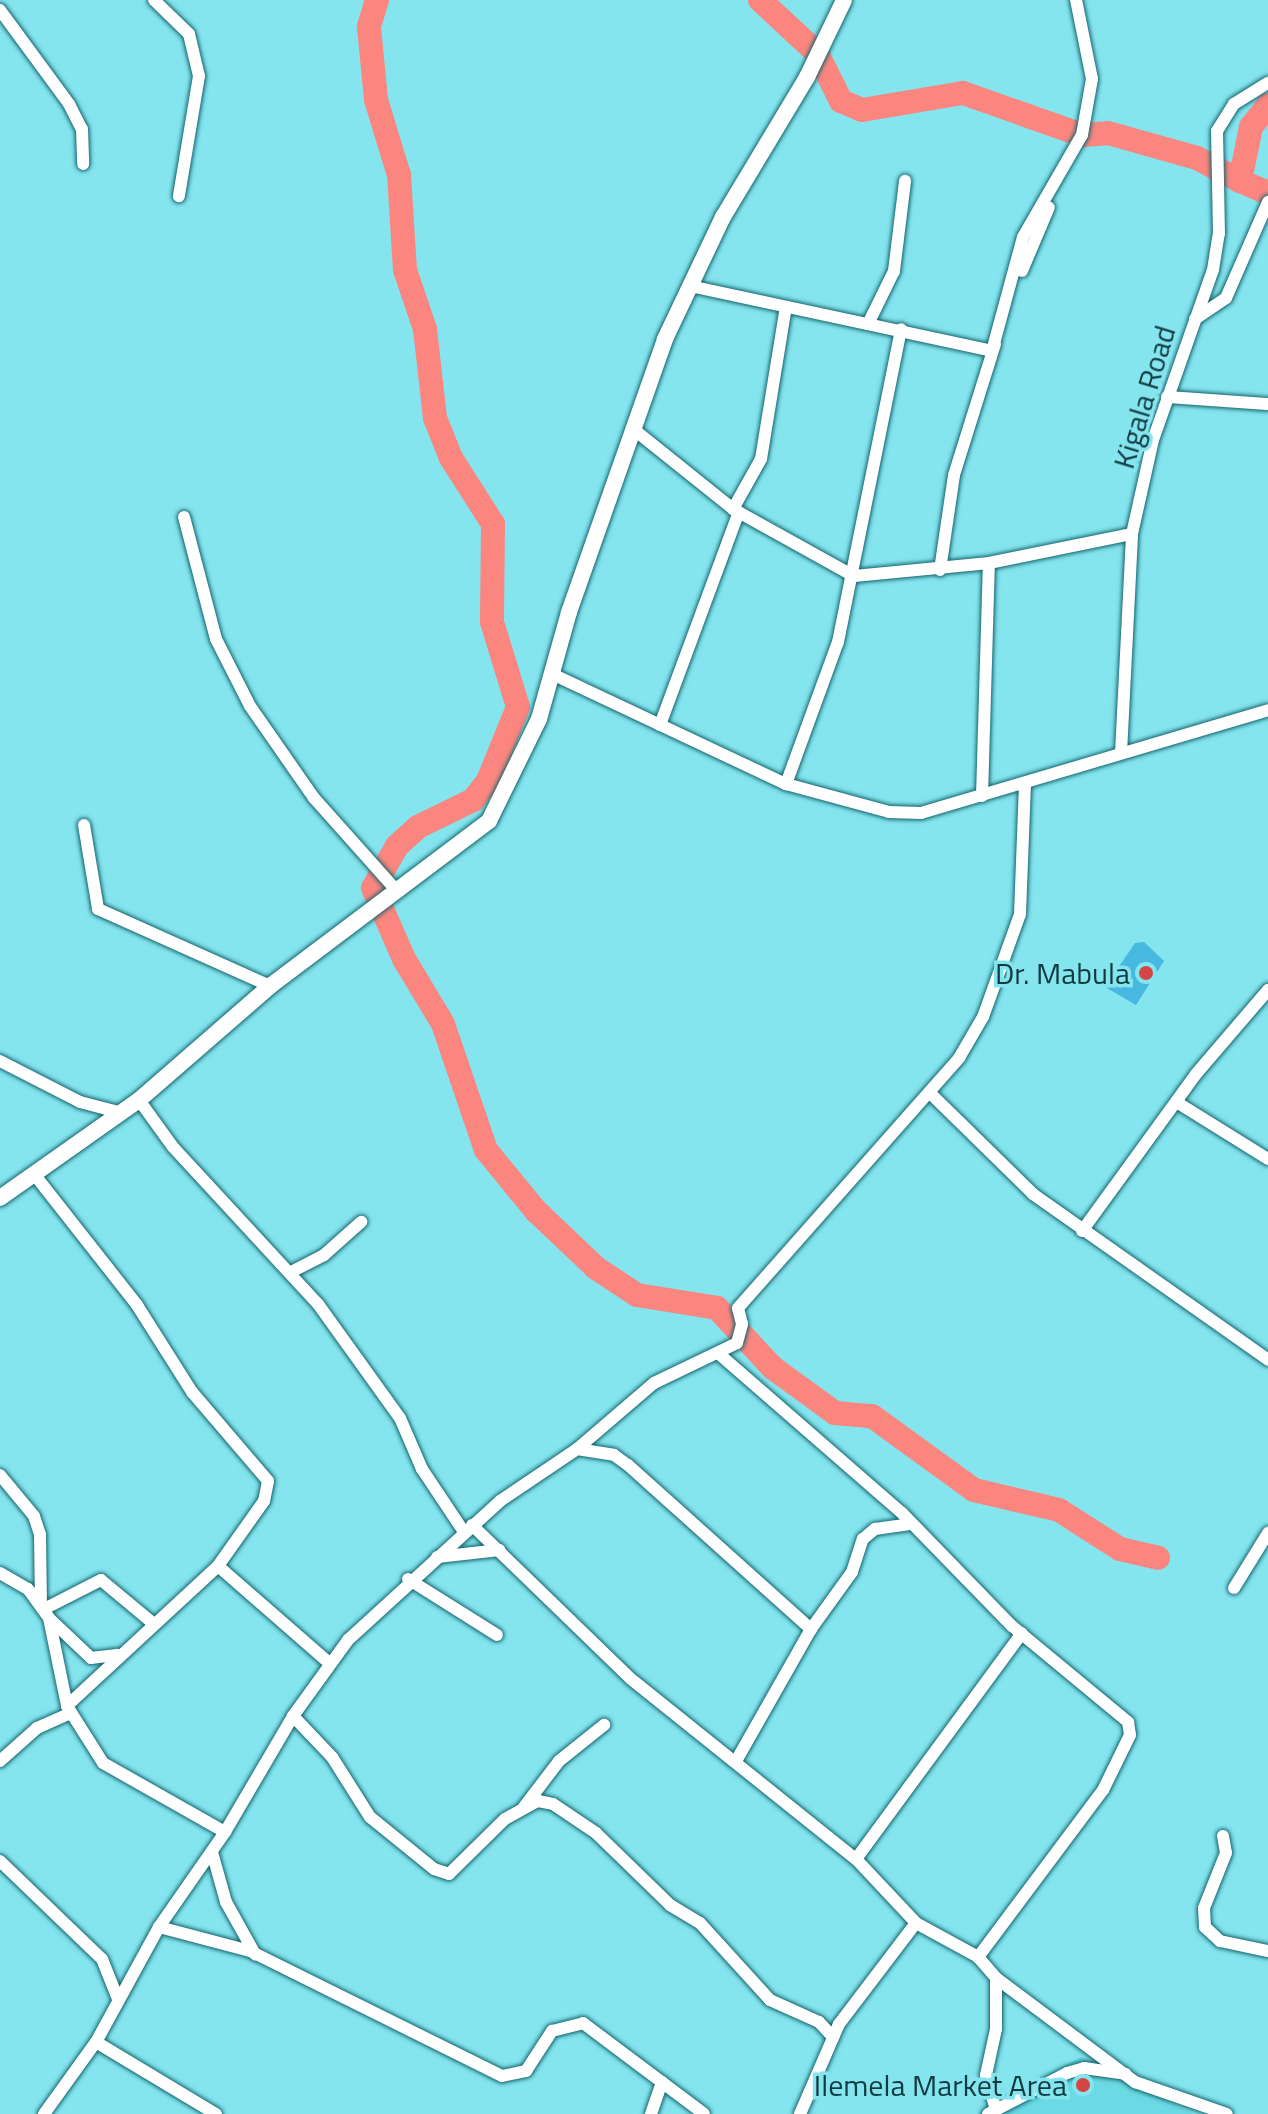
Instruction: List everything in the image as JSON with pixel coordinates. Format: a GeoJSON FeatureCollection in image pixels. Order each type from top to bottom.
{"type":"FeatureCollection","features":[{"type":"Feature","properties":{"kind":"street"},"geometry":{"type":"LineString","coordinates":[[154,0],[189,34],[199,76],[179,196]]}},
{"type":"Feature","properties":{"kind":"street"},"geometry":{"type":"LineString","coordinates":[[0,1198],[139,1100],[270,986],[489,821],[521,766],[632,428],[690,286],[844,0]]}},
{"type":"Feature","properties":{"kind":"street"},"geometry":{"type":"LineString","coordinates":[[940,570],[954,475],[992,351],[1074,156],[1092,79],[1076,0]]}},
{"type":"Feature","properties":{"kind":"street"},"geometry":{"type":"LineString","coordinates":[[0,10],[69,104],[82,129],[83,164]]}},
{"type":"Feature","properties":{"kind":"street","name":"Kigala Road"},"geometry":{"type":"LineString","coordinates":[[1121,753],[1132,534],[1167,397],[1195,319],[1219,234],[1220,121],[1268,83]]}},
{"type":"Feature","properties":{"kind":"street"},"geometry":{"type":"LineString","coordinates":[[868,324],[894,271],[905,181]]}},
{"type":"Feature","properties":{"kind":"street"},"geometry":{"type":"LineString","coordinates":[[1195,319],[1226,298],[1268,202]]}},
{"type":"Feature","properties":{"kind":"street"},"geometry":{"type":"LineString","coordinates":[[690,286],[992,351]]}},
{"type":"Feature","properties":{"kind":"street"},"geometry":{"type":"LineString","coordinates":[[660,725],[736,511],[761,459],[786,307]]}},
{"type":"Feature","properties":{"kind":"street"},"geometry":{"type":"LineString","coordinates":[[786,784],[838,642],[854,576],[901,329]]}},
{"type":"Feature","properties":{"kind":"street"},"geometry":{"type":"LineString","coordinates":[[1167,397],[1268,404]]}},
{"type":"Feature","properties":{"kind":"street"},"geometry":{"type":"LineString","coordinates":[[632,428],[736,511],[854,576],[989,563],[1132,534]]}},
{"type":"Feature","properties":{"kind":"street"},"geometry":{"type":"LineString","coordinates":[[184,517],[216,639],[250,706],[314,798],[397,891]]}},
{"type":"Feature","properties":{"kind":"street"},"geometry":{"type":"LineString","coordinates":[[982,796],[989,563]]}},
{"type":"Feature","properties":{"kind":"street"},"geometry":{"type":"LineString","coordinates":[[552,674],[786,784],[889,812],[921,813],[1268,710]]}},
{"type":"Feature","properties":{"kind":"street"},"geometry":{"type":"LineString","coordinates":[[44,2114],[96,2042],[159,1927],[225,1832],[293,1716],[329,1663],[408,1579],[468,1529],[577,1449],[654,1383],[719,1354],[742,1334],[738,1308],[753,1288],[799,1246],[931,1094],[983,1017],[1020,914],[1025,784]]}},
{"type":"Feature","properties":{"kind":"street"},"geometry":{"type":"LineString","coordinates":[[84,825],[98,909],[270,986]]}},
{"type":"Feature","properties":{"kind":"street"},"geometry":{"type":"LineString","coordinates":[[1082,1231],[1268,990]]}},
{"type":"Feature","properties":{"kind":"street"},"geometry":{"type":"LineString","coordinates":[[0,1061],[80,1102],[122,1113]]}},
{"type":"Feature","properties":{"kind":"street"},"geometry":{"type":"LineString","coordinates":[[931,1094],[1033,1194],[1268,1360]]}},
{"type":"Feature","properties":{"kind":"street"},"geometry":{"type":"LineString","coordinates":[[139,1100],[173,1147],[291,1272],[392,1407],[468,1529],[500,1550],[631,1679],[856,1859],[916,1923],[978,1957],[996,1978],[1126,2074],[1156,2092],[1227,2114]]}},
{"type":"Feature","properties":{"kind":"street"},"geometry":{"type":"LineString","coordinates":[[1178,1103],[1268,1159]]}},
{"type":"Feature","properties":{"kind":"street"},"geometry":{"type":"LineString","coordinates":[[0,1761],[37,1728],[68,1710],[118,1655],[218,1566],[264,1501],[268,1481],[262,1469],[192,1392],[137,1305],[34,1174]]}},
{"type":"Feature","properties":{"kind":"street"},"geometry":{"type":"LineString","coordinates":[[291,1272],[324,1255],[361,1222]]}},
{"type":"Feature","properties":{"kind":"street"},"geometry":{"type":"LineString","coordinates":[[719,1354],[910,1524],[1022,1633],[1099,1694],[1128,1722],[1130,1735],[1097,1799],[978,1957]]}},
{"type":"Feature","properties":{"kind":"street"},"geometry":{"type":"LineString","coordinates":[[577,1449],[614,1455],[628,1465],[811,1629]]}},
{"type":"Feature","properties":{"kind":"street"},"geometry":{"type":"LineString","coordinates":[[0,1475],[34,1516],[40,1534],[45,1610],[68,1710],[120,1777],[225,1832]]}},
{"type":"Feature","properties":{"kind":"street"},"geometry":{"type":"LineString","coordinates":[[736,1761],[811,1629],[852,1572],[863,1539],[875,1529],[910,1524]]}},
{"type":"Feature","properties":{"kind":"street"},"geometry":{"type":"LineString","coordinates":[[1234,1588],[1268,1533]]}},
{"type":"Feature","properties":{"kind":"street"},"geometry":{"type":"LineString","coordinates":[[433,1558],[500,1550]]}},
{"type":"Feature","properties":{"kind":"street"},"geometry":{"type":"LineString","coordinates":[[218,1566],[329,1663]]}},
{"type":"Feature","properties":{"kind":"street"},"geometry":{"type":"LineString","coordinates":[[0,1573],[45,1610],[91,1658],[118,1655]]}},
{"type":"Feature","properties":{"kind":"street"},"geometry":{"type":"LineString","coordinates":[[408,1579],[497,1635]]}},
{"type":"Feature","properties":{"kind":"street"},"geometry":{"type":"LineString","coordinates":[[45,1610],[101,1580],[154,1624]]}},
{"type":"Feature","properties":{"kind":"street"},"geometry":{"type":"LineString","coordinates":[[856,1859],[1022,1633]]}},
{"type":"Feature","properties":{"kind":"street"},"geometry":{"type":"LineString","coordinates":[[293,1716],[332,1757],[370,1817],[444,1874],[524,1807],[559,1761],[604,1725]]}},
{"type":"Feature","properties":{"kind":"street"},"geometry":{"type":"LineString","coordinates":[[524,1807],[553,1804],[573,1816],[670,1905],[700,1923],[770,2000],[819,2022],[833,2037]]}},
{"type":"Feature","properties":{"kind":"street"},"geometry":{"type":"LineString","coordinates":[[1223,1836],[1226,1853],[1204,1908],[1205,1927],[1220,1941],[1268,1951]]}},
{"type":"Feature","properties":{"kind":"street"},"geometry":{"type":"LineString","coordinates":[[212,1852],[226,1902],[255,1954]]}},
{"type":"Feature","properties":{"kind":"street"},"geometry":{"type":"LineString","coordinates":[[0,1861],[102,1959],[118,1999]]}},
{"type":"Feature","properties":{"kind":"street"},"geometry":{"type":"LineString","coordinates":[[800,2114],[833,2037],[916,1923]]}},
{"type":"Feature","properties":{"kind":"street"},"geometry":{"type":"LineString","coordinates":[[159,1927],[255,1954],[502,2076],[526,2071],[552,2031],[583,2023],[704,2114]]}},
{"type":"Feature","properties":{"kind":"street"},"geometry":{"type":"LineString","coordinates":[[996,1978],[996,2029],[986,2075],[992,2112],[1084,2068],[1126,2074]]}},
{"type":"Feature","properties":{"kind":"street"},"geometry":{"type":"LineString","coordinates":[[96,2042],[214,2113]]}},
{"type":"Feature","properties":{"kind":"street"},"geometry":{"type":"LineString","coordinates":[[651,2114],[662,2082]]}},
{"type":"Feature","properties":{"kind":"shaded area","name":"Ilemela Market Area"},"geometry":{"type":"Polygon","coordinates":[[[1081,2057],[1193,2114],[977,2114],[1081,2057]]]}},
{"type":"Feature","properties":{"kind":"building","name":"Dr. Mabula"},"geometry":{"type":"Polygon","coordinates":[[[1144,942],[1164,961],[1136,1005],[1105,987],[1135,943],[1144,942]]]}},
{"type":"Feature","properties":{"kind":"waterway"},"geometry":{"type":"LineString","coordinates":[[377,0],[369,27],[376,100],[399,175],[405,270],[425,329],[435,418],[451,458],[493,524],[492,622],[518,707],[488,781],[473,800],[418,827],[397,846],[373,888],[404,959],[443,1024],[486,1150],[536,1211],[596,1268],[637,1295],[717,1308],[773,1368],[835,1413],[872,1416],[974,1490],[1059,1510],[1120,1549],[1158,1558]]}},
{"type":"Feature","properties":{"kind":"waterway"},"geometry":{"type":"LineString","coordinates":[[760,0],[817,53],[841,101],[862,110],[963,93],[1082,135],[1108,133],[1197,158],[1240,181],[1251,127],[1268,105]]}},
{"type":"Feature","properties":{"kind":"waterway"},"geometry":{"type":"LineString","coordinates":[[1240,181],[1268,193]]}},
{"type":"Feature","properties":{"kind":"place","name":"Dr. Mabula"},"geometry":{"type":"Point","coordinates":[1146,973]}},
{"type":"Feature","properties":{"kind":"place","name":"Ilemela Market Area"},"geometry":{"type":"Point","coordinates":[1083,2085]}}]}
